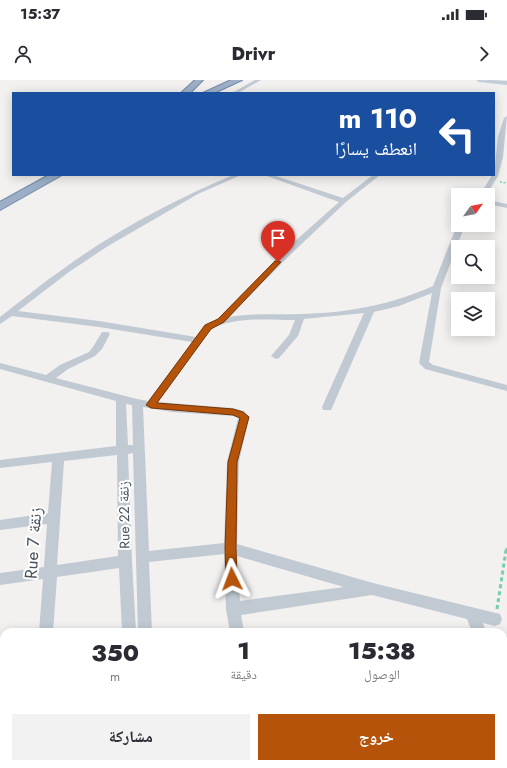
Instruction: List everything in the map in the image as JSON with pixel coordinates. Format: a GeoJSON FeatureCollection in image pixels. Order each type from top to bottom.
{"type":"FeatureCollection","features":[{"type":"Feature","properties":{"kind":"highway"},"geometry":{"type":"LineString","coordinates":[[186,92],[199,80]]}},
{"type":"Feature","properties":{"kind":"highway"},"geometry":{"type":"LineString","coordinates":[[209,92],[238,80]]}},
{"type":"Feature","properties":{"kind":"highway"},"geometry":{"type":"LineString","coordinates":[[194,92],[208,82]]}},
{"type":"Feature","properties":{"kind":"highway"},"geometry":{"type":"LineString","coordinates":[[0,200],[43,176]]}},
{"type":"Feature","properties":{"kind":"highway"},"geometry":{"type":"LineString","coordinates":[[0,207],[55,176]]}},
{"type":"Feature","properties":{"kind":"highway"},"geometry":{"type":"LineString","coordinates":[[0,196],[34,181]]}},
{"type":"Feature","properties":{"kind":"main road"},"geometry":{"type":"LineString","coordinates":[[479,80],[507,82]]}},
{"type":"Feature","properties":{"kind":"street"},"geometry":{"type":"LineString","coordinates":[[235,92],[259,80]]}},
{"type":"Feature","properties":{"kind":"street"},"geometry":{"type":"LineString","coordinates":[[488,188],[495,176],[500,158],[507,119]]}},
{"type":"Feature","properties":{"kind":"street"},"geometry":{"type":"LineString","coordinates":[[0,322],[66,270],[105,244],[196,193],[236,176]]}},
{"type":"Feature","properties":{"kind":"street"},"geometry":{"type":"LineString","coordinates":[[270,176],[344,201]]}},
{"type":"Feature","properties":{"kind":"street"},"geometry":{"type":"LineString","coordinates":[[151,405],[208,327],[221,320],[288,252],[344,201],[376,176]]}},
{"type":"Feature","properties":{"kind":"street"},"geometry":{"type":"LineString","coordinates":[[495,203],[507,206]]}},
{"type":"Feature","properties":{"kind":"street"},"geometry":{"type":"LineString","coordinates":[[458,232],[436,288],[424,363],[507,388]]}},
{"type":"Feature","properties":{"kind":"street"},"geometry":{"type":"LineString","coordinates":[[221,320],[237,318],[301,317],[370,310],[412,299],[436,288]]}},
{"type":"Feature","properties":{"kind":"street"},"geometry":{"type":"LineString","coordinates":[[327,406],[370,310]]}},
{"type":"Feature","properties":{"kind":"street"},"geometry":{"type":"LineString","coordinates":[[12,313],[99,324],[198,340]]}},
{"type":"Feature","properties":{"kind":"street"},"geometry":{"type":"LineString","coordinates":[[276,356],[293,336],[301,317]]}},
{"type":"Feature","properties":{"kind":"street"},"geometry":{"type":"LineString","coordinates":[[48,379],[64,367],[92,354],[97,350],[105,334]]}},
{"type":"Feature","properties":{"kind":"street"},"geometry":{"type":"LineString","coordinates":[[0,366],[137,403],[233,412],[244,417],[233,462],[230,548],[233,609],[236,628]]}},
{"type":"Feature","properties":{"kind":"street","name":"Rue 22 زنقة"},"geometry":{"type":"LineString","coordinates":[[120,399],[123,449],[125,561],[129,628]]}},
{"type":"Feature","properties":{"kind":"street","name":"Rue 22 زنقة"},"geometry":{"type":"LineString","coordinates":[[137,403],[146,628]]}},
{"type":"Feature","properties":{"kind":"street"},"geometry":{"type":"LineString","coordinates":[[0,464],[138,448]]}},
{"type":"Feature","properties":{"kind":"street","name":"Rue 7 زنقة"},"geometry":{"type":"LineString","coordinates":[[46,628],[58,457]]}},
{"type":"Feature","properties":{"kind":"street"},"geometry":{"type":"LineString","coordinates":[[0,525],[53,518]]}},
{"type":"Feature","properties":{"kind":"street"},"geometry":{"type":"LineString","coordinates":[[142,557],[230,548],[373,589],[495,619]]}},
{"type":"Feature","properties":{"kind":"street"},"geometry":{"type":"LineString","coordinates":[[0,579],[125,561]]}},
{"type":"Feature","properties":{"kind":"street"},"geometry":{"type":"LineString","coordinates":[[233,609],[373,589]]}},
{"type":"Feature","properties":{"kind":"street"},"geometry":{"type":"LineString","coordinates":[[472,614],[477,628]]}},
{"type":"Feature","properties":{"kind":"lane"},"geometry":{"type":"LineString","coordinates":[[487,80],[507,82]]}},
{"type":"Feature","properties":{"kind":"lane"},"geometry":{"type":"LineString","coordinates":[[493,80],[507,82]]}},
{"type":"Feature","properties":{"kind":"path"},"geometry":{"type":"LineString","coordinates":[[495,619],[507,547]]}},
{"type":"Feature","properties":{"kind":"route"},"geometry":{"type":"LineString","coordinates":[[232,579],[230,548],[233,462],[244,417],[233,412],[172,408],[151,405],[208,327],[221,320],[278,262]]}}]}
